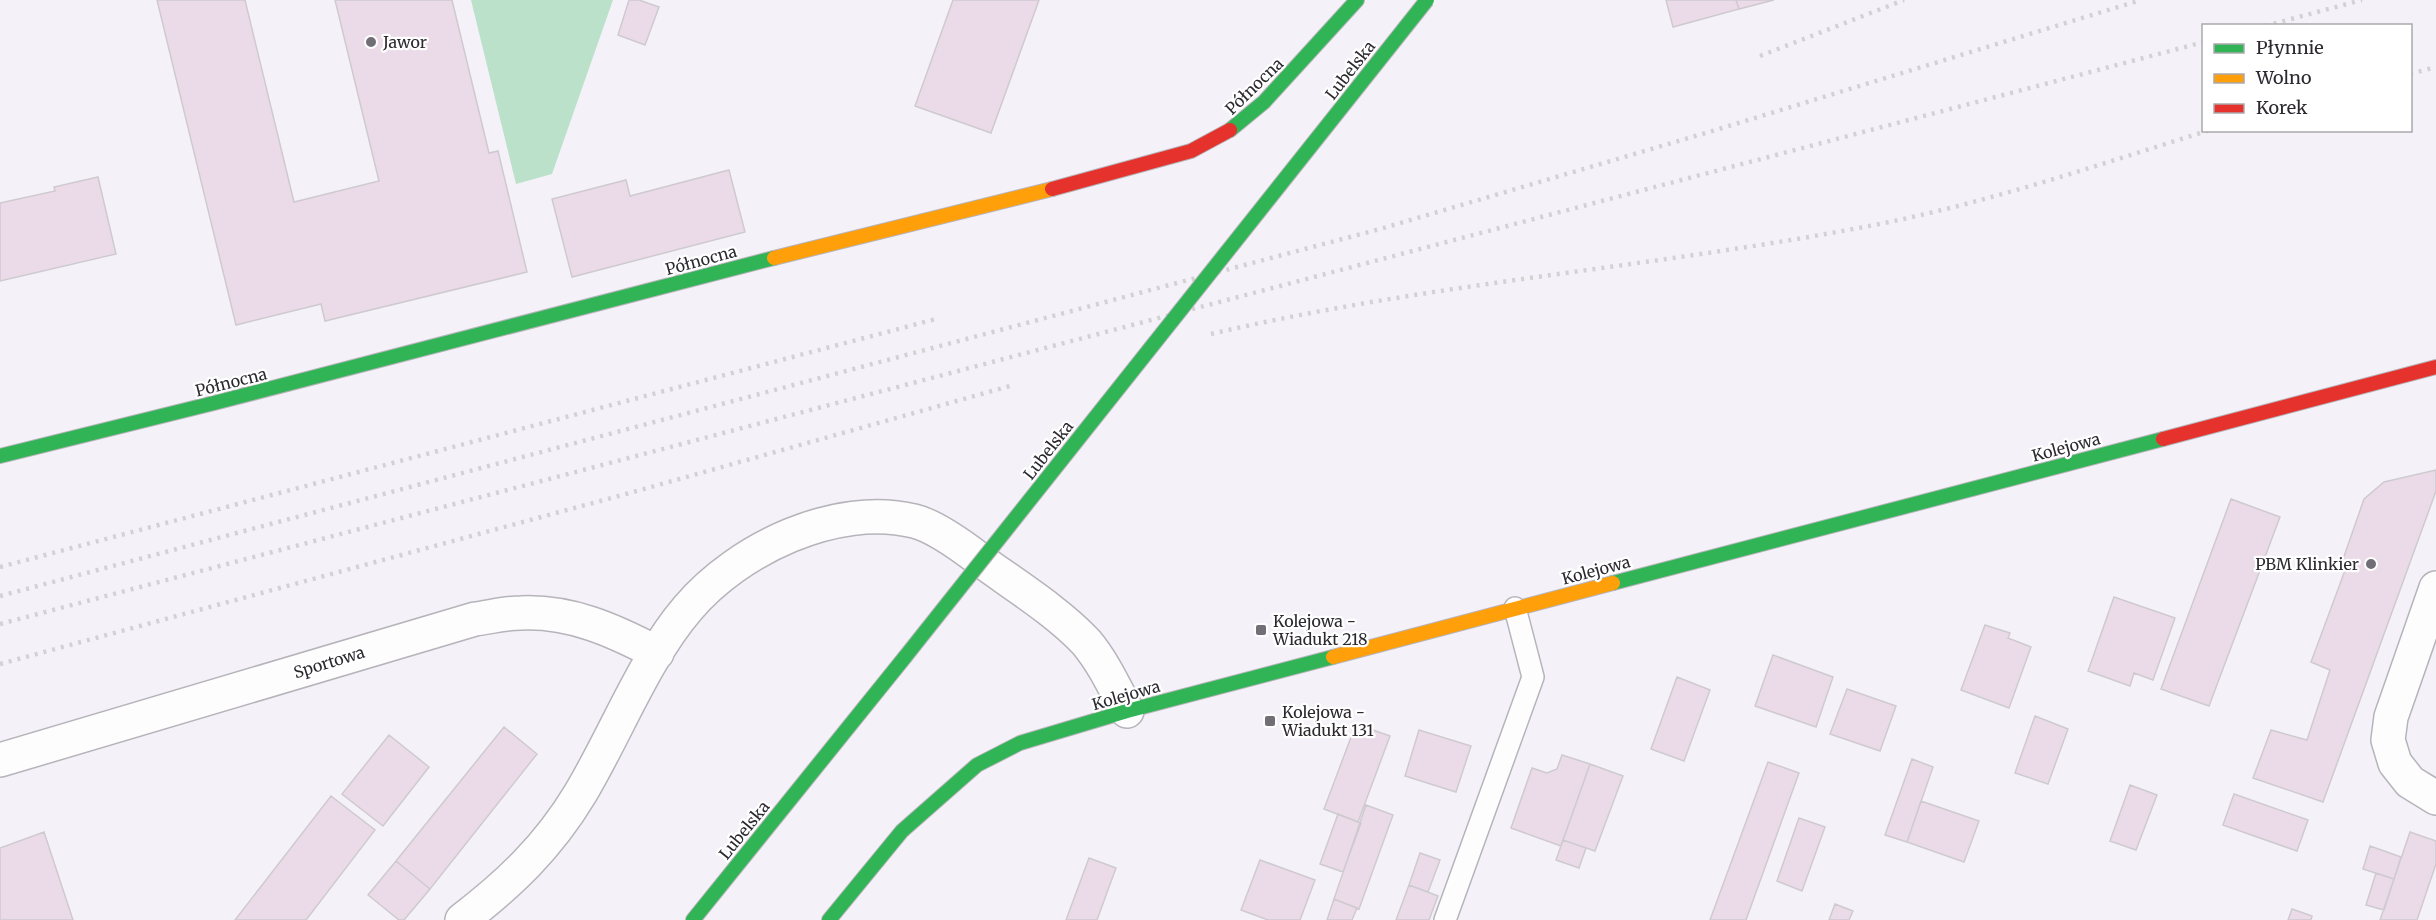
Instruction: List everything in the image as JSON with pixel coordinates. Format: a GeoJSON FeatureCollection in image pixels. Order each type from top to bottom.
{"type":"FeatureCollection","features":[{"type":"Feature","properties":{"kind":"street","name":"Północna"},"geometry":{"type":"LineString","coordinates":[[0,456],[804,250],[990,206],[1191,151],[1236,127],[1326,37],[1357,0]]}},
{"type":"Feature","properties":{"kind":"street","name":"Lubelska"},"geometry":{"type":"LineString","coordinates":[[693,920],[1427,0]]}},
{"type":"Feature","properties":{"kind":"street","name":"Kolejowa"},"geometry":{"type":"LineString","coordinates":[[829,920],[902,831],[977,765],[1020,743],[1126,711],[2436,367]]}},
{"type":"Feature","properties":{"kind":"street"},"geometry":{"type":"LineString","coordinates":[[462,920],[540,851],[579,795],[657,653],[687,608],[723,575],[755,552],[790,535],[829,523],[869,516],[915,521],[960,545],[1086,643],[1113,682],[1126,711]]}},
{"type":"Feature","properties":{"kind":"street"},"geometry":{"type":"LineString","coordinates":[[2436,588],[2391,717],[2388,740],[2396,763],[2410,782],[2436,798]]}},
{"type":"Feature","properties":{"kind":"street","name":"Sportowa"},"geometry":{"type":"LineString","coordinates":[[0,760],[475,619],[520,613],[562,615],[617,632],[657,653]]}},
{"type":"Feature","properties":{"kind":"lane"},"geometry":{"type":"LineString","coordinates":[[1445,920],[1533,677],[1515,608]]}},
{"type":"Feature","properties":{"kind":"green space"},"geometry":{"type":"Polygon","coordinates":[[[471,0],[613,0],[552,174],[516,184],[471,0]]]}},
{"type":"Feature","properties":{"kind":"building"},"geometry":{"type":"Polygon","coordinates":[[[157,0],[245,0],[294,202],[379,181],[335,0],[452,0],[489,153],[498,151],[527,272],[325,321],[321,304],[236,325],[157,0]]]}},
{"type":"Feature","properties":{"kind":"building"},"geometry":{"type":"Polygon","coordinates":[[[629,0],[639,0],[659,7],[645,45],[618,35],[629,0]]]}},
{"type":"Feature","properties":{"kind":"building"},"geometry":{"type":"Polygon","coordinates":[[[953,0],[1039,0],[991,133],[915,106],[953,0]]]}},
{"type":"Feature","properties":{"kind":"building"},"geometry":{"type":"Polygon","coordinates":[[[1666,0],[1736,0],[1739,9],[1673,27],[1666,0]]]}},
{"type":"Feature","properties":{"kind":"building"},"geometry":{"type":"Polygon","coordinates":[[[1736,0],[1774,0],[1739,9],[1736,0]]]}},
{"type":"Feature","properties":{"kind":"building"},"geometry":{"type":"Polygon","coordinates":[[[729,170],[745,232],[572,277],[552,199],[626,180],[630,196],[729,170]]]}},
{"type":"Feature","properties":{"kind":"building"},"geometry":{"type":"Polygon","coordinates":[[[98,177],[116,254],[0,281],[0,203],[55,191],[54,187],[98,177]]]}},
{"type":"Feature","properties":{"kind":"building"},"geometry":{"type":"Polygon","coordinates":[[[2436,470],[2436,491],[2323,802],[2253,778],[2271,730],[2307,740],[2330,670],[2311,662],[2347,565],[2341,565],[2364,499],[2384,482],[2436,470]]]}},
{"type":"Feature","properties":{"kind":"building"},"geometry":{"type":"Polygon","coordinates":[[[2231,499],[2280,517],[2209,706],[2161,689],[2231,499]]]}},
{"type":"Feature","properties":{"kind":"building"},"geometry":{"type":"Polygon","coordinates":[[[2114,597],[2175,618],[2153,680],[2134,673],[2130,686],[2088,671],[2114,597]]]}},
{"type":"Feature","properties":{"kind":"building"},"geometry":{"type":"Polygon","coordinates":[[[1985,625],[2010,633],[2008,638],[2031,647],[2009,708],[1961,690],[1985,625]]]}},
{"type":"Feature","properties":{"kind":"building"},"geometry":{"type":"Polygon","coordinates":[[[1773,655],[1833,677],[1816,727],[1755,706],[1773,655]]]}},
{"type":"Feature","properties":{"kind":"building"},"geometry":{"type":"Polygon","coordinates":[[[1677,677],[1710,690],[1684,761],[1651,749],[1677,677]]]}},
{"type":"Feature","properties":{"kind":"building"},"geometry":{"type":"Polygon","coordinates":[[[1847,689],[1896,706],[1880,751],[1830,734],[1847,689]]]}},
{"type":"Feature","properties":{"kind":"building"},"geometry":{"type":"Polygon","coordinates":[[[2035,716],[2068,729],[2048,784],[2015,773],[2035,716]]]}},
{"type":"Feature","properties":{"kind":"building"},"geometry":{"type":"Polygon","coordinates":[[[1356,724],[1390,736],[1358,822],[1324,809],[1356,724]]]}},
{"type":"Feature","properties":{"kind":"building"},"geometry":{"type":"Polygon","coordinates":[[[504,727],[537,754],[430,889],[396,861],[504,727]]]}},
{"type":"Feature","properties":{"kind":"building"},"geometry":{"type":"Polygon","coordinates":[[[1419,730],[1471,746],[1456,792],[1405,776],[1419,730]]]}},
{"type":"Feature","properties":{"kind":"building"},"geometry":{"type":"Polygon","coordinates":[[[389,735],[429,767],[383,826],[342,794],[389,735]]]}},
{"type":"Feature","properties":{"kind":"building"},"geometry":{"type":"Polygon","coordinates":[[[1562,755],[1590,764],[1561,846],[1511,828],[1532,768],[1547,773],[1557,769],[1562,755]]]}},
{"type":"Feature","properties":{"kind":"building"},"geometry":{"type":"Polygon","coordinates":[[[1912,759],[1933,767],[1907,842],[1885,835],[1912,759]]]}},
{"type":"Feature","properties":{"kind":"building"},"geometry":{"type":"Polygon","coordinates":[[[1768,762],[1799,773],[1746,920],[1710,920],[1768,762]]]}},
{"type":"Feature","properties":{"kind":"building"},"geometry":{"type":"Polygon","coordinates":[[[1590,764],[1623,776],[1595,851],[1563,840],[1590,764]]]}},
{"type":"Feature","properties":{"kind":"building"},"geometry":{"type":"Polygon","coordinates":[[[2130,785],[2157,795],[2136,850],[2110,841],[2130,785]]]}},
{"type":"Feature","properties":{"kind":"building"},"geometry":{"type":"Polygon","coordinates":[[[2234,794],[2308,820],[2297,851],[2223,825],[2234,794]]]}},
{"type":"Feature","properties":{"kind":"building"},"geometry":{"type":"Polygon","coordinates":[[[331,796],[375,830],[306,920],[235,920],[331,796]]]}},
{"type":"Feature","properties":{"kind":"building"},"geometry":{"type":"Polygon","coordinates":[[[1921,801],[1979,821],[1964,862],[1907,842],[1921,801]]]}},
{"type":"Feature","properties":{"kind":"building"},"geometry":{"type":"Polygon","coordinates":[[[1366,805],[1393,815],[1359,909],[1334,899],[1366,805]]]}},
{"type":"Feature","properties":{"kind":"building"},"geometry":{"type":"Polygon","coordinates":[[[1338,814],[1361,823],[1343,872],[1320,864],[1338,814]]]}},
{"type":"Feature","properties":{"kind":"building"},"geometry":{"type":"Polygon","coordinates":[[[1799,818],[1825,827],[1802,891],[1777,881],[1799,818]]]}},
{"type":"Feature","properties":{"kind":"building"},"geometry":{"type":"Polygon","coordinates":[[[44,832],[73,920],[0,920],[0,848],[44,832]]]}},
{"type":"Feature","properties":{"kind":"building"},"geometry":{"type":"Polygon","coordinates":[[[2410,832],[2436,841],[2436,864],[2417,920],[2380,920],[2410,832]]]}},
{"type":"Feature","properties":{"kind":"building"},"geometry":{"type":"Polygon","coordinates":[[[1563,840],[1586,848],[1579,868],[1556,860],[1563,840]]]}},
{"type":"Feature","properties":{"kind":"building"},"geometry":{"type":"Polygon","coordinates":[[[2370,846],[2401,857],[2394,879],[2363,869],[2370,846]]]}},
{"type":"Feature","properties":{"kind":"building"},"geometry":{"type":"Polygon","coordinates":[[[1420,853],[1440,860],[1428,892],[1409,885],[1420,853]]]}},
{"type":"Feature","properties":{"kind":"building"},"geometry":{"type":"Polygon","coordinates":[[[1089,858],[1116,868],[1097,920],[1066,920],[1089,858]]]}},
{"type":"Feature","properties":{"kind":"building"},"geometry":{"type":"Polygon","coordinates":[[[1260,860],[1315,880],[1300,920],[1268,920],[1241,910],[1260,860]]]}},
{"type":"Feature","properties":{"kind":"building"},"geometry":{"type":"Polygon","coordinates":[[[396,861],[430,889],[404,920],[399,920],[368,895],[396,861]]]}},
{"type":"Feature","properties":{"kind":"building"},"geometry":{"type":"Polygon","coordinates":[[[2376,873],[2394,879],[2384,910],[2366,905],[2376,873]]]}},
{"type":"Feature","properties":{"kind":"building"},"geometry":{"type":"Polygon","coordinates":[[[1409,885],[1438,896],[1429,920],[1396,920],[1409,885]]]}},
{"type":"Feature","properties":{"kind":"building"},"geometry":{"type":"Polygon","coordinates":[[[1334,899],[1357,908],[1352,920],[1327,920],[1334,899]]]}},
{"type":"Feature","properties":{"kind":"building"},"geometry":{"type":"Polygon","coordinates":[[[1835,904],[1853,911],[1849,920],[1829,920],[1835,904]]]}},
{"type":"Feature","properties":{"kind":"building"},"geometry":{"type":"Polygon","coordinates":[[[2292,909],[2312,916],[2311,920],[2288,920],[2292,909]]]}},
{"type":"Feature","properties":{"kind":"railway"},"geometry":{"type":"LineString","coordinates":[[1760,56],[1904,0]]}},
{"type":"Feature","properties":{"kind":"railway"},"geometry":{"type":"LineString","coordinates":[[0,596],[1380,229],[1709,132],[2141,0]]}},
{"type":"Feature","properties":{"kind":"railway"},"geometry":{"type":"LineString","coordinates":[[2272,24],[2362,0]]}},
{"type":"Feature","properties":{"kind":"railway"},"geometry":{"type":"LineString","coordinates":[[0,624],[2202,43]]}},
{"type":"Feature","properties":{"kind":"railway"},"geometry":{"type":"LineString","coordinates":[[2412,73],[2436,67]]}},
{"type":"Feature","properties":{"kind":"railway"},"geometry":{"type":"LineString","coordinates":[[1211,334],[1293,316],[1457,288],[1787,241],[1869,226],[1998,195],[2204,132]]}},
{"type":"Feature","properties":{"kind":"railway"},"geometry":{"type":"LineString","coordinates":[[0,567],[936,319]]}},
{"type":"Feature","properties":{"kind":"railway"},"geometry":{"type":"LineString","coordinates":[[0,664],[626,494],[1010,386]]}},
{"type":"Feature","properties":{"kind":"traffic: fast"},"geometry":{"type":"LineString","coordinates":[[1230,130],[1264,102],[1357,0]]}},
{"type":"Feature","properties":{"kind":"traffic: fast"},"geometry":{"type":"LineString","coordinates":[[905,657],[1427,0]]}},
{"type":"Feature","properties":{"kind":"traffic: fast"},"geometry":{"type":"LineString","coordinates":[[0,456],[774,258]]}},
{"type":"Feature","properties":{"kind":"traffic: fast"},"geometry":{"type":"LineString","coordinates":[[1613,583],[2163,439]]}},
{"type":"Feature","properties":{"kind":"traffic: fast"},"geometry":{"type":"LineString","coordinates":[[693,920],[905,657]]}},
{"type":"Feature","properties":{"kind":"traffic: fast"},"geometry":{"type":"LineString","coordinates":[[829,920],[902,831],[977,765],[1020,743],[1127,711],[1333,657]]}},
{"type":"Feature","properties":{"kind":"traffic: slow"},"geometry":{"type":"LineString","coordinates":[[774,258],[1052,189]]}},
{"type":"Feature","properties":{"kind":"traffic: slow"},"geometry":{"type":"LineString","coordinates":[[1333,657],[1613,583]]}},
{"type":"Feature","properties":{"kind":"traffic: jam"},"geometry":{"type":"LineString","coordinates":[[1052,189],[1191,151],[1230,130]]}},
{"type":"Feature","properties":{"kind":"traffic: jam"},"geometry":{"type":"LineString","coordinates":[[2163,439],[2436,367]]}},
{"type":"Feature","properties":{"kind":"place","name":"Jawor"},"geometry":{"type":"Point","coordinates":[371,42]}},
{"type":"Feature","properties":{"kind":"place","name":"PBM Klinkier"},"geometry":{"type":"Point","coordinates":[2371,564]}},
{"type":"Feature","properties":{"kind":"place","name":"Kolejowa - Wiadukt 218"},"geometry":{"type":"Point","coordinates":[1261,630]}},
{"type":"Feature","properties":{"kind":"place","name":"Kolejowa - Wiadukt 131"},"geometry":{"type":"Point","coordinates":[1270,721]}}]}
